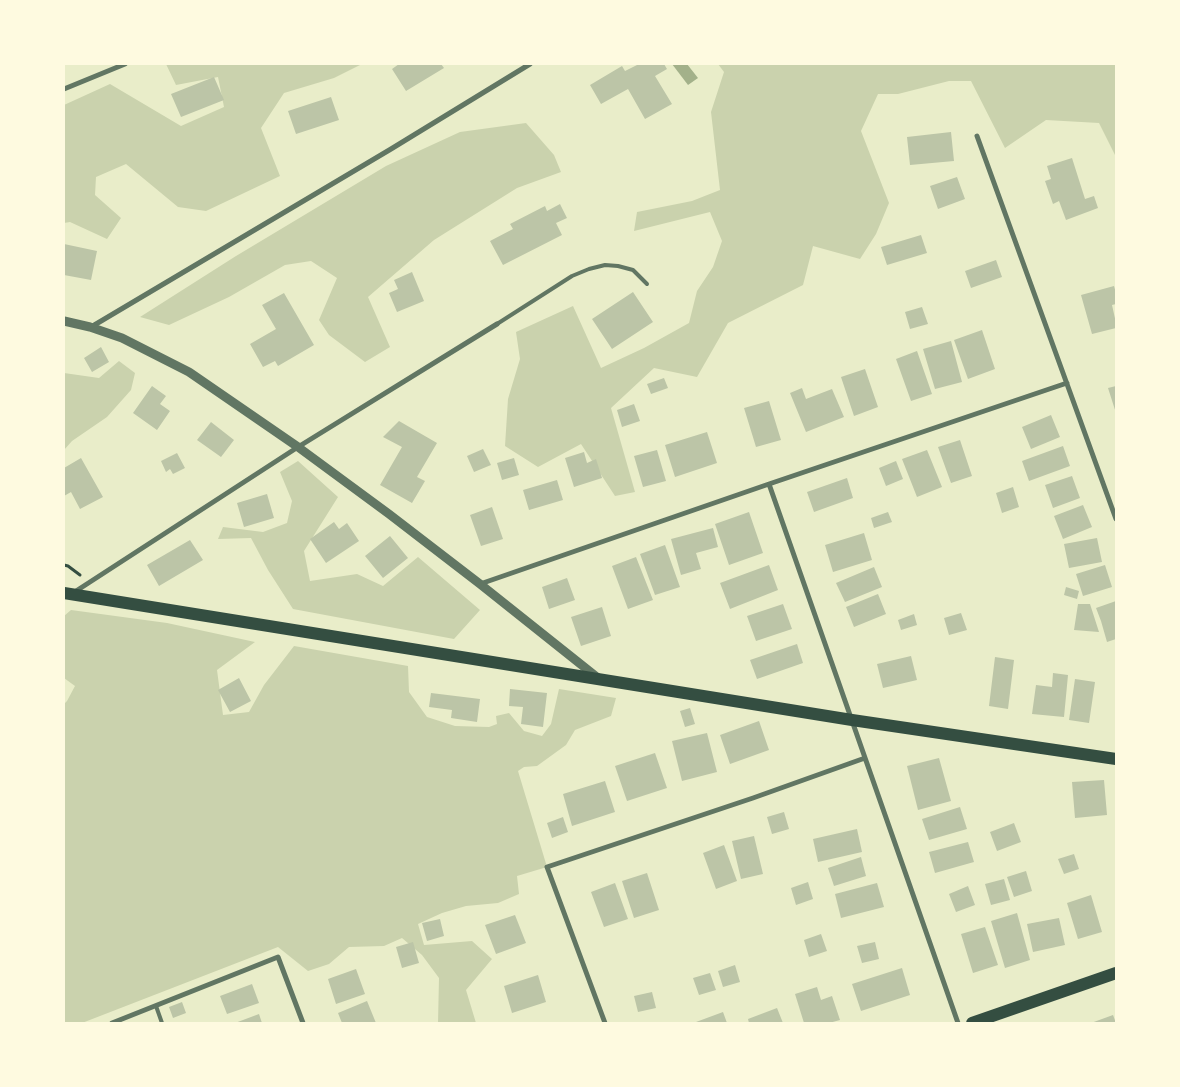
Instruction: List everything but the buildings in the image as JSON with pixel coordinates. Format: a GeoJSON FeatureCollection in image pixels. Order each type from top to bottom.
{"type":"FeatureCollection","features":[{"type":"Feature","properties":{"kind":"main road"},"geometry":{"type":"LineString","coordinates":[[66,596],[852,720],[1116,759]]}},
{"type":"Feature","properties":{"kind":"main road"},"geometry":{"type":"LineString","coordinates":[[972,1023],[1116,973]]}},
{"type":"Feature","properties":{"kind":"street"},"geometry":{"type":"LineString","coordinates":[[64,89],[125,64]]}},
{"type":"Feature","properties":{"kind":"street"},"geometry":{"type":"LineString","coordinates":[[90,327],[530,64]]}},
{"type":"Feature","properties":{"kind":"street"},"geometry":{"type":"LineString","coordinates":[[977,136],[1116,519]]}},
{"type":"Feature","properties":{"kind":"street"},"geometry":{"type":"LineString","coordinates":[[64,321],[90,327],[122,338],[189,372],[298,447],[390,514],[600,679]]}},
{"type":"Feature","properties":{"kind":"street"},"geometry":{"type":"LineString","coordinates":[[66,596],[298,447],[497,324]]}},
{"type":"Feature","properties":{"kind":"street"},"geometry":{"type":"LineString","coordinates":[[480,584],[1067,383]]}},
{"type":"Feature","properties":{"kind":"street"},"geometry":{"type":"LineString","coordinates":[[769,484],[958,1023]]}},
{"type":"Feature","properties":{"kind":"street"},"geometry":{"type":"LineString","coordinates":[[605,1023],[547,867],[753,798],[865,758]]}},
{"type":"Feature","properties":{"kind":"street"},"geometry":{"type":"LineString","coordinates":[[112,1023],[278,957],[303,1023]]}},
{"type":"Feature","properties":{"kind":"lane"},"geometry":{"type":"LineString","coordinates":[[497,324],[572,276],[597,267],[605,265],[618,266],[633,270],[647,284]]}},
{"type":"Feature","properties":{"kind":"lane"},"geometry":{"type":"LineString","coordinates":[[156,1006],[162,1023]]}},
{"type":"Feature","properties":{"kind":"path"},"geometry":{"type":"LineString","coordinates":[[64,565],[90,582]]}},
{"type":"Feature","properties":{"kind":"shaded area"},"geometry":{"type":"Polygon","coordinates":[[[166,64],[362,64],[334,78],[284,93],[261,128],[280,176],[206,211],[178,207],[126,164],[96,177],[95,195],[121,218],[107,239],[70,222],[64,223],[64,105],[110,84],[181,126],[224,107],[218,77],[176,85],[166,64]]]}},
{"type":"Feature","properties":{"kind":"shaded area"},"geometry":{"type":"Polygon","coordinates":[[[672,64],[687,64],[698,78],[688,85],[672,64]]]}},
{"type":"Feature","properties":{"kind":"shaded area"},"geometry":{"type":"Polygon","coordinates":[[[718,64],[1116,64],[1116,157],[1099,123],[1046,120],[1005,148],[971,81],[949,81],[898,94],[878,94],[861,131],[889,203],[876,234],[860,259],[813,246],[803,285],[728,323],[697,377],[654,368],[611,408],[635,492],[615,496],[581,444],[538,467],[505,446],[508,399],[520,359],[516,332],[573,306],[601,368],[644,348],[689,323],[697,291],[713,267],[722,241],[710,212],[634,231],[637,212],[692,201],[720,190],[711,112],[724,72],[718,64]]]}},
{"type":"Feature","properties":{"kind":"shaded area"},"geometry":{"type":"Polygon","coordinates":[[[526,123],[554,155],[561,172],[517,188],[434,240],[368,297],[390,347],[365,362],[329,335],[319,320],[337,278],[311,261],[285,265],[229,297],[169,325],[140,317],[236,256],[386,166],[460,132],[526,123]]]}},
{"type":"Feature","properties":{"kind":"shaded area"},"geometry":{"type":"Polygon","coordinates":[[[119,361],[135,373],[131,390],[107,417],[72,441],[64,450],[64,373],[99,378],[119,361]]]}},
{"type":"Feature","properties":{"kind":"shaded area"},"geometry":{"type":"Polygon","coordinates":[[[298,461],[338,497],[304,551],[310,581],[357,574],[383,586],[418,557],[480,610],[454,639],[293,609],[268,570],[251,538],[218,539],[223,527],[263,532],[287,523],[292,501],[280,472],[298,461]]]}},
{"type":"Feature","properties":{"kind":"shaded area"},"geometry":{"type":"Polygon","coordinates":[[[71,610],[167,623],[255,642],[217,670],[223,715],[249,712],[264,685],[294,646],[408,666],[409,692],[427,717],[455,726],[489,727],[497,724],[496,716],[509,713],[524,731],[542,736],[551,724],[559,689],[616,698],[611,716],[575,730],[566,745],[537,766],[524,767],[518,771],[547,867],[517,876],[519,894],[498,903],[466,906],[442,913],[418,924],[424,945],[472,941],[492,959],[466,990],[476,1023],[438,1023],[439,978],[422,955],[402,938],[384,946],[349,947],[329,964],[308,971],[278,947],[82,1023],[64,1023],[64,704],[75,686],[64,678],[64,616],[71,610]]]}}]}
